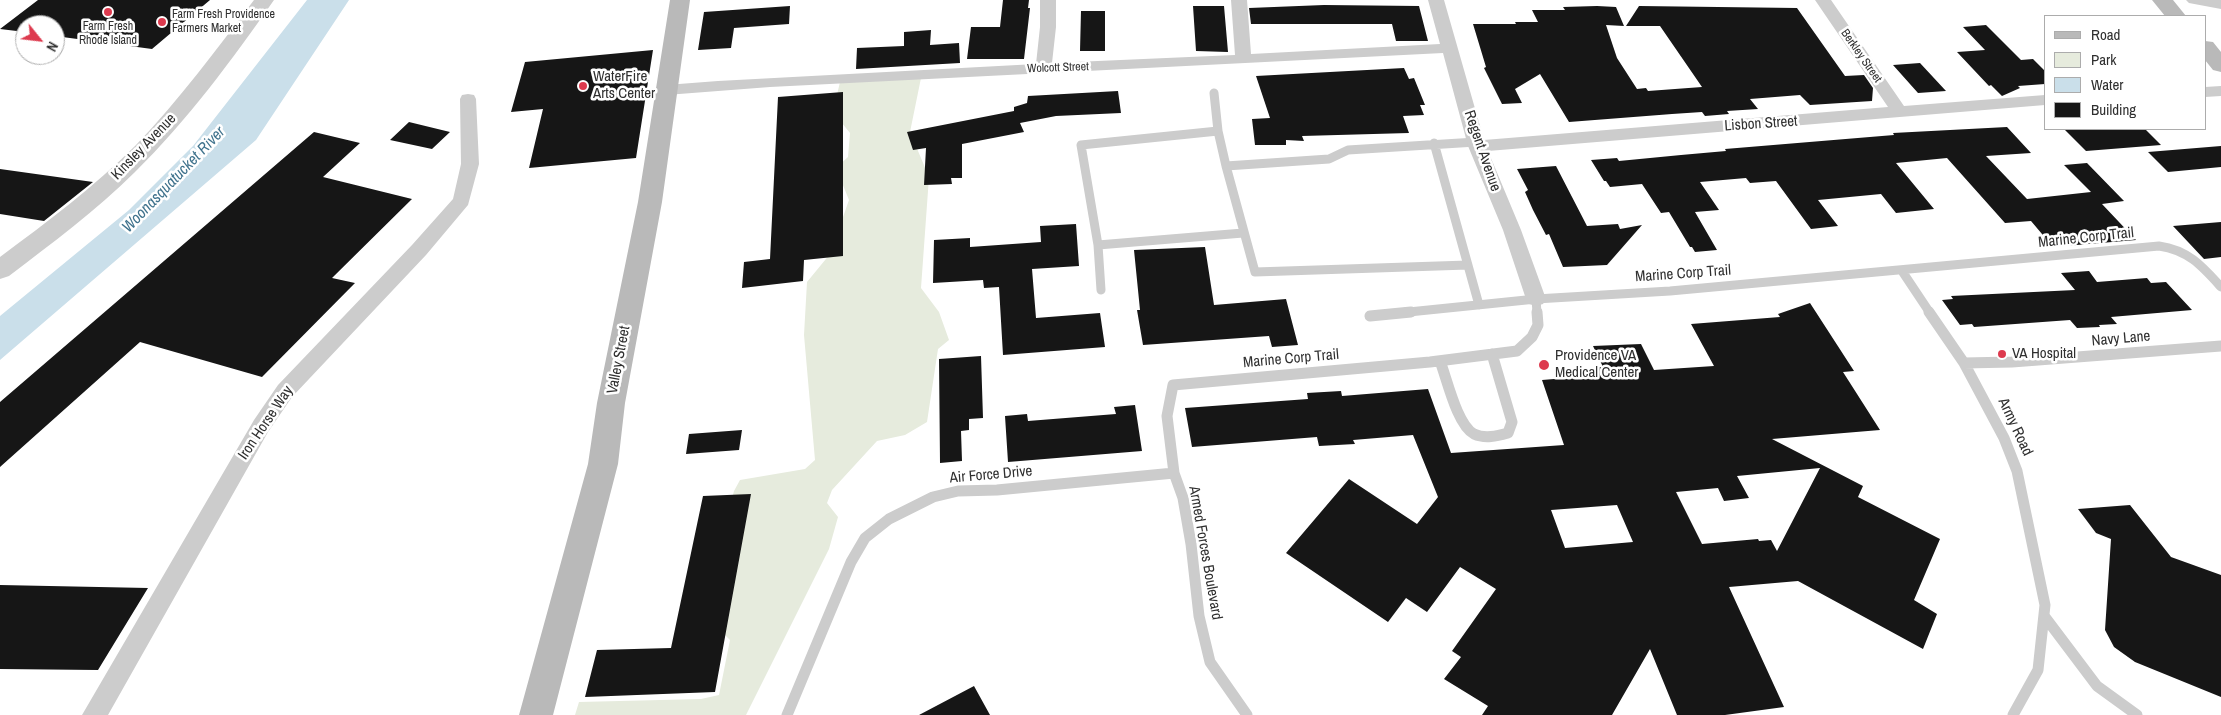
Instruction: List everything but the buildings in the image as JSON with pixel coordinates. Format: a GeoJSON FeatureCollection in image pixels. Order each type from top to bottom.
{"type":"FeatureCollection","features":[{"type":"Feature","properties":{"kind":"main road","name":"Valley Street"},"geometry":{"type":"LineString","coordinates":[[536,715],[603,464],[611,403],[650,202],[680,0]]}},
{"type":"Feature","properties":{"kind":"main road"},"geometry":{"type":"LineString","coordinates":[[2162,0],[2175,15]]}},
{"type":"Feature","properties":{"kind":"main road"},"geometry":{"type":"LineString","coordinates":[[2206,49],[2221,65]]}},
{"type":"Feature","properties":{"kind":"street","name":"Kinsley Avenue"},"geometry":{"type":"LineString","coordinates":[[0,270],[91,198],[142,152],[174,116],[264,0]]}},
{"type":"Feature","properties":{"kind":"street"},"geometry":{"type":"LineString","coordinates":[[1043,68],[1048,27],[1048,0]]}},
{"type":"Feature","properties":{"kind":"street"},"geometry":{"type":"LineString","coordinates":[[1239,0],[1243,58]]}},
{"type":"Feature","properties":{"kind":"street","name":"Regent Avenue"},"geometry":{"type":"LineString","coordinates":[[1436,0],[1477,144],[1512,230],[1536,299]]}},
{"type":"Feature","properties":{"kind":"street","name":"Berkley Street"},"geometry":{"type":"LineString","coordinates":[[1822,0],[1900,112]]}},
{"type":"Feature","properties":{"kind":"street"},"geometry":{"type":"LineString","coordinates":[[2194,0],[2221,4]]}},
{"type":"Feature","properties":{"kind":"street","name":"Wolcott Street"},"geometry":{"type":"LineString","coordinates":[[666,90],[718,85],[1450,48]]}},
{"type":"Feature","properties":{"kind":"street"},"geometry":{"type":"LineString","coordinates":[[2206,92],[2221,91]]}},
{"type":"Feature","properties":{"kind":"street","name":"Iron Horse Way"},"geometry":{"type":"LineString","coordinates":[[94,715],[261,426],[285,391],[419,250],[462,201],[470,164],[468,99]]}},
{"type":"Feature","properties":{"kind":"street","name":"Lisbon Street"},"geometry":{"type":"LineString","coordinates":[[1477,144],[2044,100]]}},
{"type":"Feature","properties":{"kind":"lane"},"geometry":{"type":"LineString","coordinates":[[1214,93],[1218,131],[1226,166],[1255,272],[1468,265]]}},
{"type":"Feature","properties":{"kind":"lane"},"geometry":{"type":"LineString","coordinates":[[1101,290],[1098,245],[1081,145],[1218,131]]}},
{"type":"Feature","properties":{"kind":"lane"},"geometry":{"type":"LineString","coordinates":[[1226,166],[1329,159],[1348,150],[1434,143],[1477,144]]}},
{"type":"Feature","properties":{"kind":"lane"},"geometry":{"type":"LineString","coordinates":[[1434,143],[1479,305]]}},
{"type":"Feature","properties":{"kind":"lane"},"geometry":{"type":"LineString","coordinates":[[1098,245],[1243,233]]}},
{"type":"Feature","properties":{"kind":"lane","name":"Marine Corp Trail"},"geometry":{"type":"LineString","coordinates":[[1173,385],[1440,361],[1517,351],[1532,337],[1538,325],[1536,299],[1670,291],[2159,246],[2175,247],[2190,254],[2221,287]]}},
{"type":"Feature","properties":{"kind":"lane","name":"Army Road"},"geometry":{"type":"LineString","coordinates":[[1902,271],[1964,363],[2004,438],[2017,471],[2045,605],[2045,617],[2038,670],[2014,715]]}},
{"type":"Feature","properties":{"kind":"lane"},"geometry":{"type":"LineString","coordinates":[[1370,316],[1536,299]]}},
{"type":"Feature","properties":{"kind":"lane","name":"Navy Lane"},"geometry":{"type":"LineString","coordinates":[[1964,363],[2012,362],[2221,346]]}},
{"type":"Feature","properties":{"kind":"lane"},"geometry":{"type":"LineString","coordinates":[[1440,361],[1460,414],[1470,431],[1480,436],[1494,437],[1508,433],[1512,422],[1492,354]]}},
{"type":"Feature","properties":{"kind":"lane","name":"Armed Forces Boulevard"},"geometry":{"type":"LineString","coordinates":[[1173,385],[1167,416],[1174,473],[1183,498],[1199,616],[1210,662],[1247,715]]}},
{"type":"Feature","properties":{"kind":"lane","name":"Air Force Drive"},"geometry":{"type":"LineString","coordinates":[[787,715],[851,562],[865,538],[889,519],[933,497],[958,491],[997,490],[1174,473]]}},
{"type":"Feature","properties":{"kind":"lane"},"geometry":{"type":"LineString","coordinates":[[2045,617],[2097,686],[2137,715]]}},
{"type":"Feature","properties":{"kind":"green space"},"geometry":{"type":"Polygon","coordinates":[[[921,78],[910,132],[929,177],[921,288],[939,312],[949,340],[938,349],[927,422],[905,435],[877,441],[832,490],[827,503],[838,517],[829,549],[746,715],[575,715],[579,702],[701,699],[719,695],[730,640],[721,631],[695,632],[734,491],[740,480],[805,469],[815,460],[804,335],[807,282],[830,254],[849,200],[836,168],[848,157],[850,133],[833,112],[840,82],[921,78]]]}},
{"type":"Feature","properties":{"kind":"water","name":"Woonasquatucket River"},"geometry":{"type":"Polygon","coordinates":[[[307,0],[349,0],[256,140],[0,360],[0,316],[129,210],[193,146],[307,0]]]}},
{"type":"Feature","properties":{"kind":"place","name":"Farm Fresh Rhode Island"},"geometry":{"type":"Point","coordinates":[108,12]}},
{"type":"Feature","properties":{"kind":"place","name":"Farm Fresh Providence Farmers Market"},"geometry":{"type":"Point","coordinates":[162,22]}},
{"type":"Feature","properties":{"kind":"place","name":"WaterFire Arts Center"},"geometry":{"type":"Point","coordinates":[583,86]}},
{"type":"Feature","properties":{"kind":"place","name":"VA Hospital"},"geometry":{"type":"Point","coordinates":[2002,354]}},
{"type":"Feature","properties":{"kind":"place","name":"Providence VA Medical Center"},"geometry":{"type":"Point","coordinates":[1544,365]}}]}
